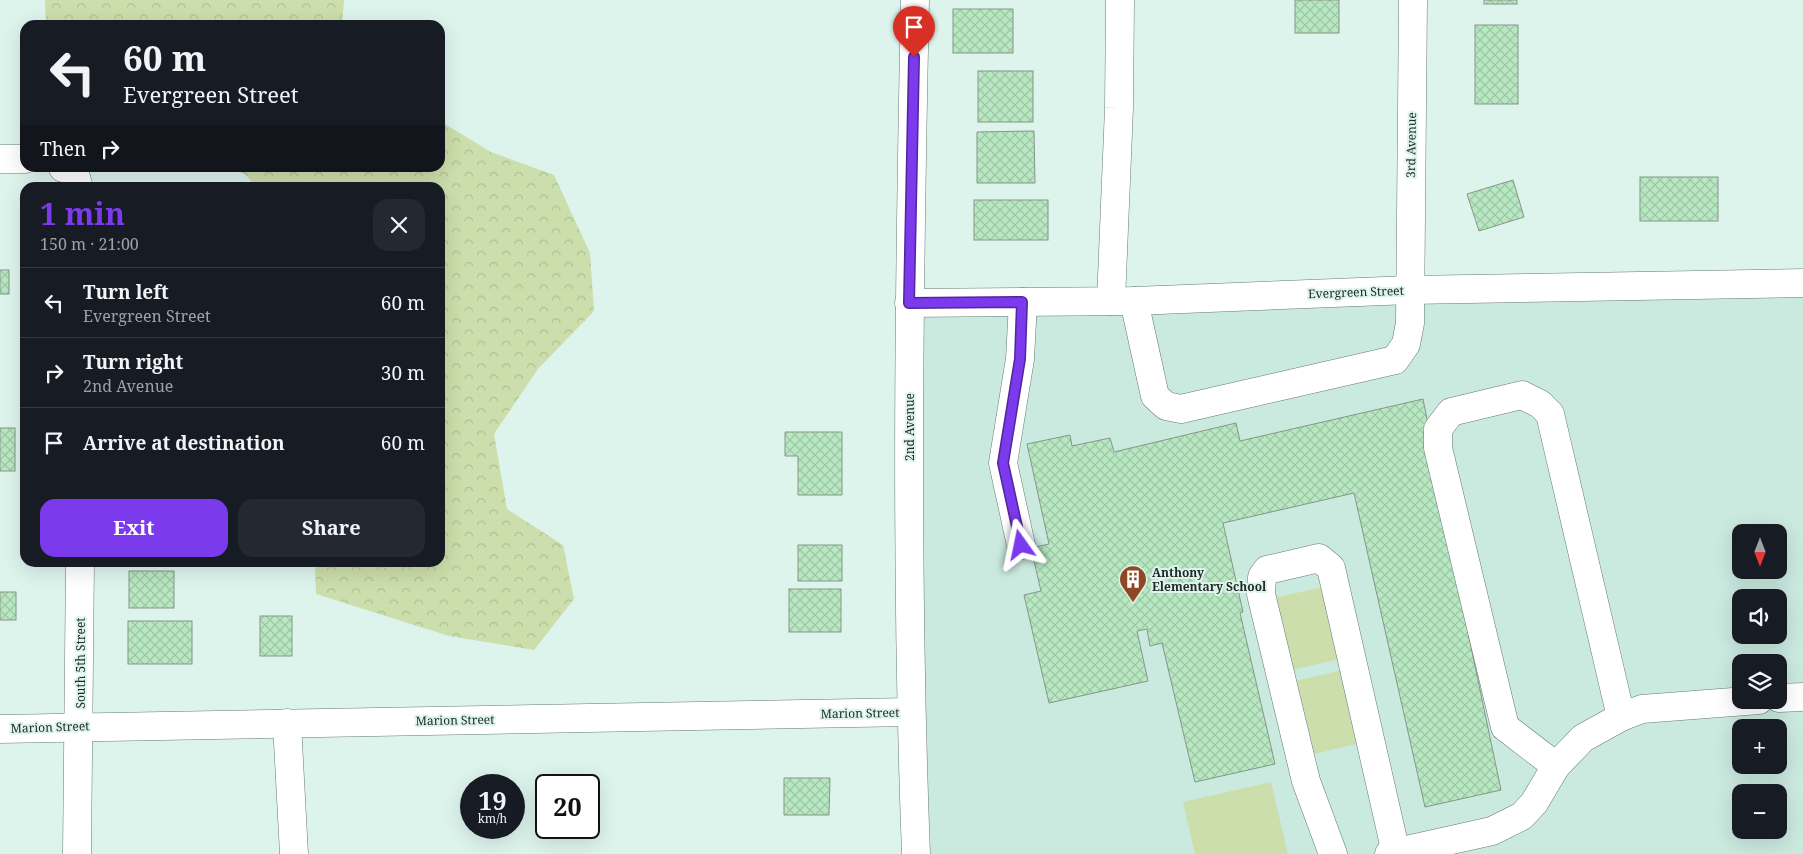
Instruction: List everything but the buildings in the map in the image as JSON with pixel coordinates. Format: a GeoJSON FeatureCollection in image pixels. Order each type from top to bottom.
{"type":"FeatureCollection","features":[{"type":"Feature","properties":{"kind":"street","name":"2nd Avenue"},"geometry":{"type":"LineString","coordinates":[[915,0],[909,303],[910,712],[916,854]]}},
{"type":"Feature","properties":{"kind":"street","name":"3rd Avenue"},"geometry":{"type":"LineString","coordinates":[[1120,0],[1119,108],[1122,301],[1155,396],[1166,406],[1181,409],[1395,360],[1406,344],[1410,323],[1413,0]]}},
{"type":"Feature","properties":{"kind":"street"},"geometry":{"type":"LineString","coordinates":[[0,159],[20,159]]}},
{"type":"Feature","properties":{"kind":"street","name":"Evergreen Street"},"geometry":{"type":"LineString","coordinates":[[909,303],[1122,301],[1410,290],[1803,283]]}},
{"type":"Feature","properties":{"kind":"street"},"geometry":{"type":"LineString","coordinates":[[1021,545],[1003,463],[1020,359],[1022,302]]}},
{"type":"Feature","properties":{"kind":"street"},"geometry":{"type":"LineString","coordinates":[[1556,766],[1505,727],[1438,448],[1438,428],[1451,412],[1522,395],[1540,404],[1550,414],[1621,717]]}},
{"type":"Feature","properties":{"kind":"street"},"geometry":{"type":"LineString","coordinates":[[1333,854],[1306,781],[1261,594],[1262,577],[1267,570],[1319,558],[1331,568],[1392,853],[1492,831],[1522,816],[1534,803],[1556,766],[1583,738],[1621,717],[1642,709],[1732,702]]}},
{"type":"Feature","properties":{"kind":"street","name":"South 5th Street"},"geometry":{"type":"LineString","coordinates":[[77,854],[80,726],[80,567]]}},
{"type":"Feature","properties":{"kind":"street"},"geometry":{"type":"LineString","coordinates":[[1787,697],[1803,696]]}},
{"type":"Feature","properties":{"kind":"street","name":"Marion Street"},"geometry":{"type":"LineString","coordinates":[[0,729],[80,726],[910,712]]}},
{"type":"Feature","properties":{"kind":"street"},"geometry":{"type":"LineString","coordinates":[[287,723],[294,854]]}},
{"type":"Feature","properties":{"kind":"shaded area"},"geometry":{"type":"Polygon","coordinates":[[[1803,283],[1803,854],[916,854],[909,303],[1803,283]]]}},
{"type":"Feature","properties":{"kind":"green space"},"geometry":{"type":"Polygon","coordinates":[[[45,0],[344,0],[342,20],[46,20],[45,0]]]}},
{"type":"Feature","properties":{"kind":"green space"},"geometry":{"type":"Polygon","coordinates":[[[445,124],[491,152],[554,175],[590,253],[594,311],[538,369],[494,434],[507,509],[563,545],[574,599],[534,650],[449,636],[316,594],[315,567],[445,567],[445,182],[251,182],[241,172],[445,172],[445,124]]]}},
{"type":"Feature","properties":{"kind":"green space"},"geometry":{"type":"Polygon","coordinates":[[[1327,586],[1344,658],[1283,672],[1266,600],[1327,586]]]}},
{"type":"Feature","properties":{"kind":"green space"},"geometry":{"type":"Polygon","coordinates":[[[1347,669],[1364,742],[1302,757],[1286,683],[1347,669]]]}},
{"type":"Feature","properties":{"kind":"green space"},"geometry":{"type":"Polygon","coordinates":[[[1271,782],[1288,854],[1195,854],[1183,802],[1271,782]]]}},
{"type":"Feature","properties":{"kind":"place","name":"Anthony Elementary School"},"geometry":{"type":"Point","coordinates":[1133,603]}},
{"type":"Feature","properties":{"kind":"route"},"geometry":{"type":"LineString","coordinates":[[914,57],[909,303],[1022,302],[1020,359],[1003,463],[1021,545]]}}]}
